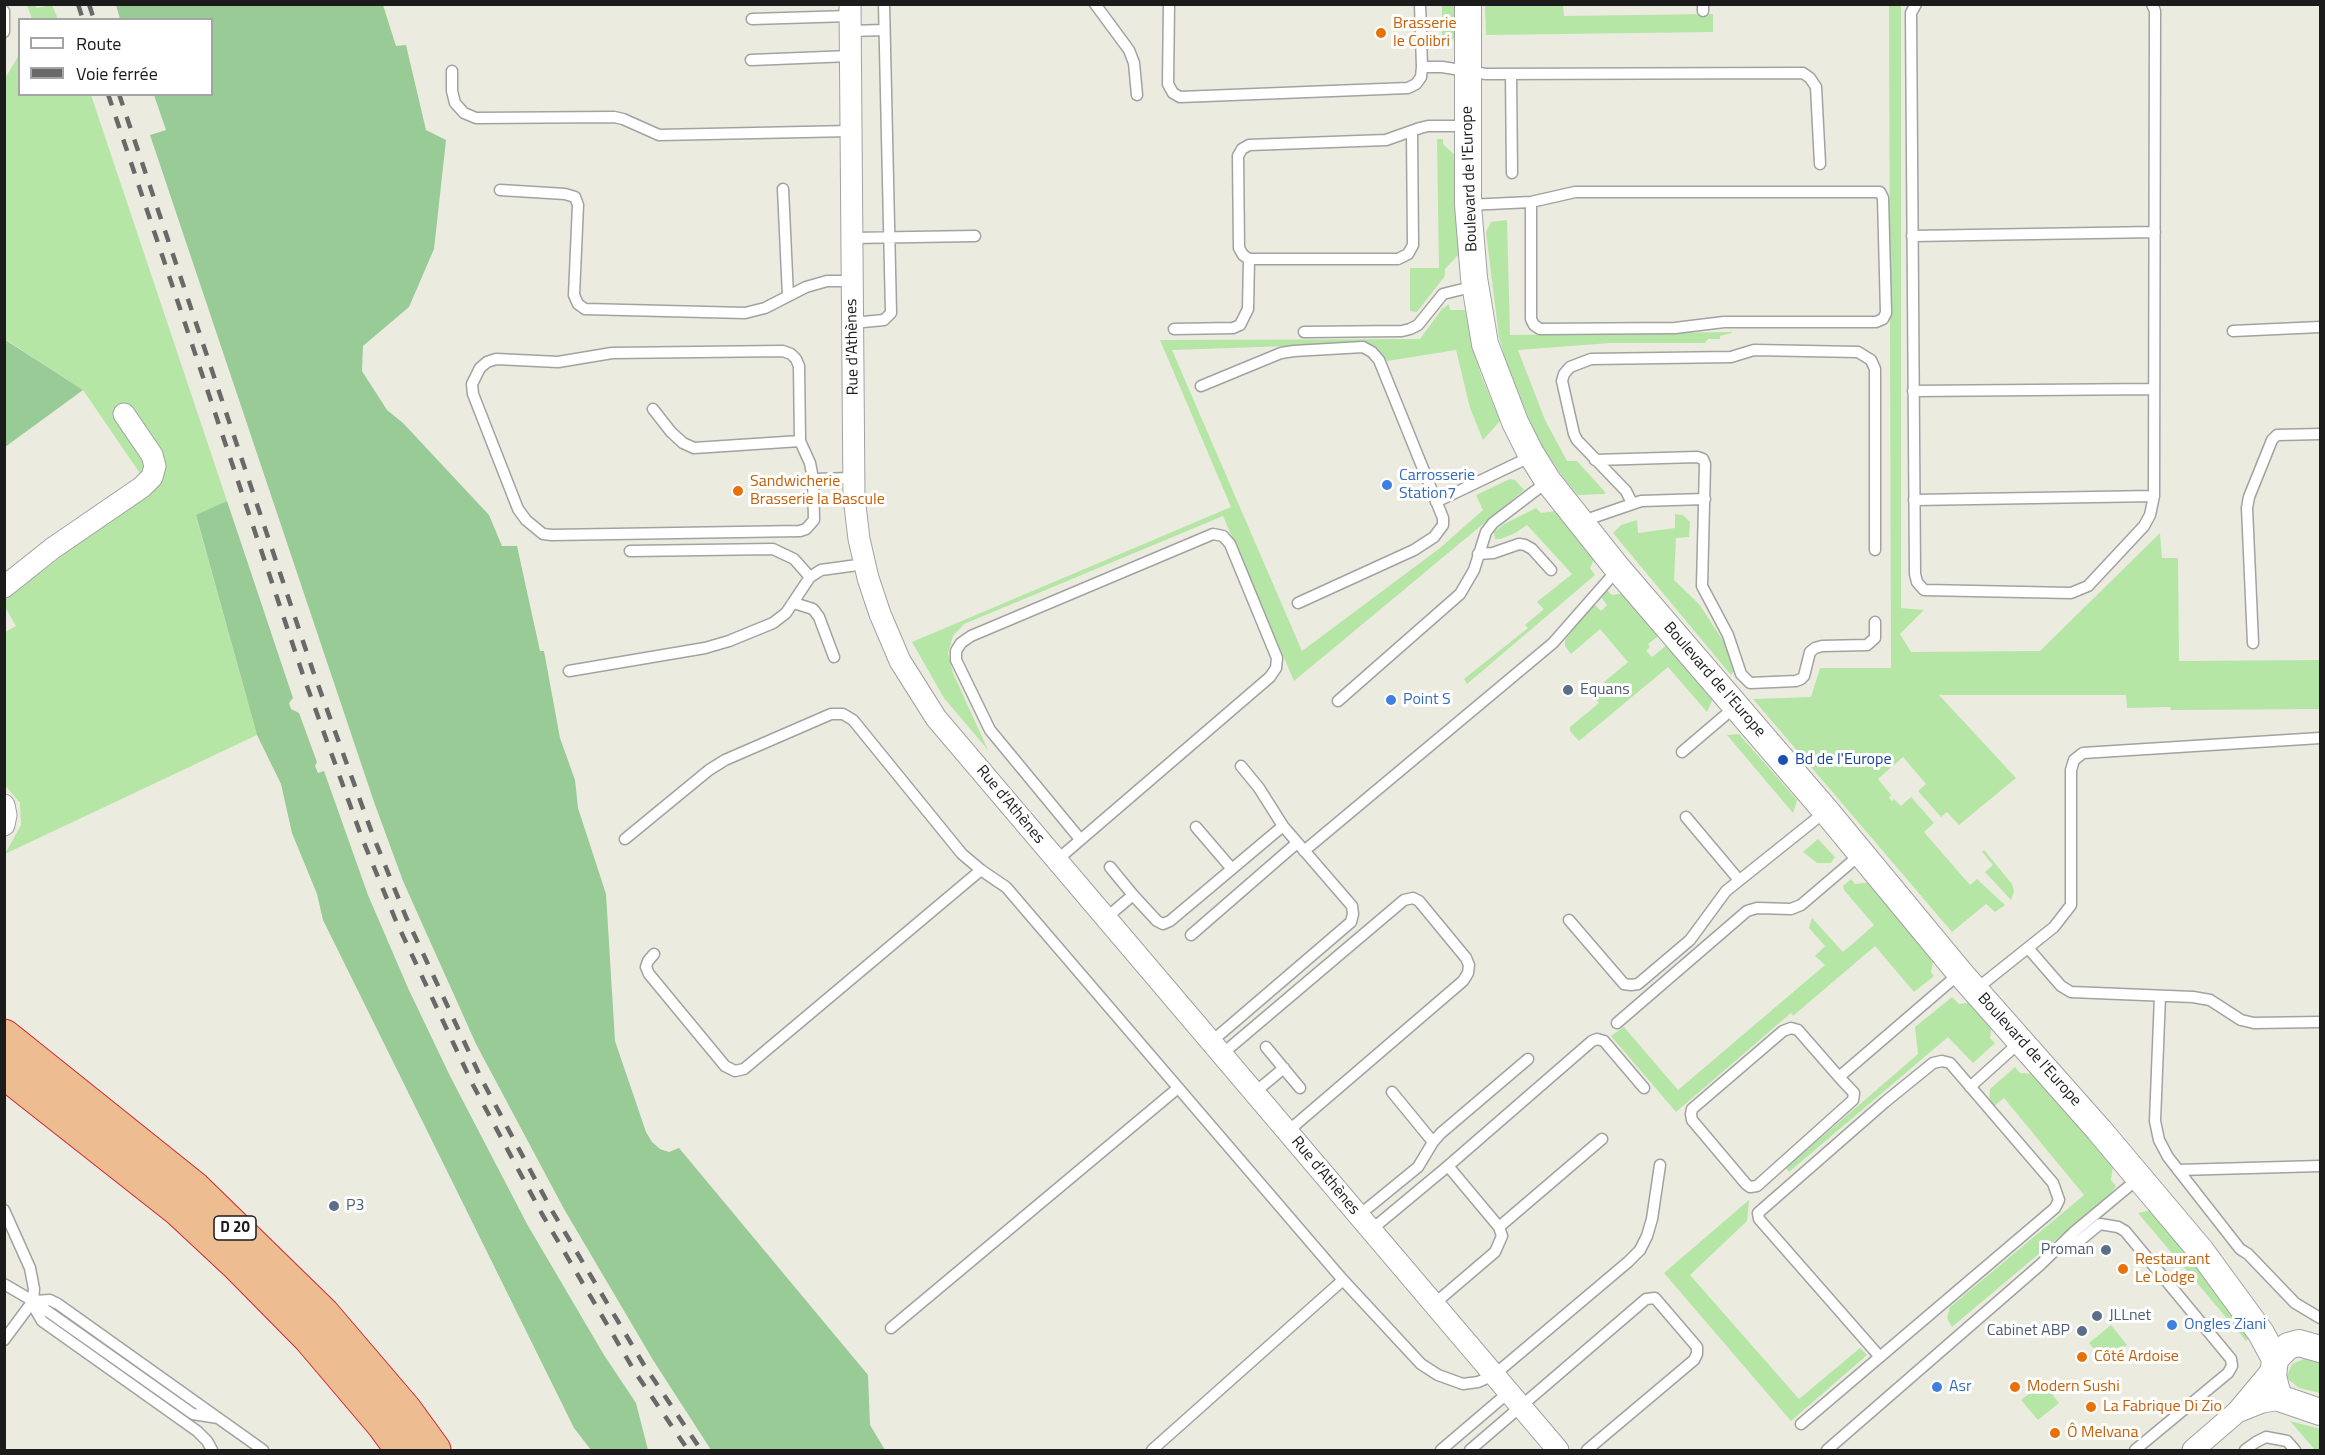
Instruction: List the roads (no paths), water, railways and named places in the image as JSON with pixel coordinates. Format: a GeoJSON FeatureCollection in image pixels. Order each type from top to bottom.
{"type":"FeatureCollection","features":[{"type":"Feature","properties":{"kind":"highway","name":"D 20"},"geometry":{"type":"LineString","coordinates":[[9,1052],[237,1264],[310,1338],[383,1424],[402,1450]]}},
{"type":"Feature","properties":{"kind":"highway","name":"D 20"},"geometry":{"type":"LineString","coordinates":[[9,1052],[195,1190],[323,1314],[405,1410],[434,1450]]}},
{"type":"Feature","properties":{"kind":"street","name":"Boulevard de l'Europe"},"geometry":{"type":"LineString","coordinates":[[1468,4],[1468,206],[1475,286],[1485,344],[1515,422],[1533,456],[1548,481],[1618,569],[1862,853],[1968,982],[2140,1177],[2201,1251],[2260,1333],[2274,1364],[2274,1383],[2282,1399]]}},
{"type":"Feature","properties":{"kind":"street","name":"Rue d'Athènes"},"geometry":{"type":"LineString","coordinates":[[850,17],[854,478],[859,539],[865,564],[880,614],[900,661],[936,718],[1558,1450]]}},
{"type":"Feature","properties":{"kind":"street"},"geometry":{"type":"LineString","coordinates":[[4,587],[53,548],[142,487],[152,477],[155,466],[152,455],[124,414]]}},
{"type":"Feature","properties":{"kind":"street"},"geometry":{"type":"LineString","coordinates":[[4,805],[6,815],[4,825]]}},
{"type":"Feature","properties":{"kind":"street"},"geometry":{"type":"LineString","coordinates":[[4,1018],[9,1052]]}},
{"type":"Feature","properties":{"kind":"street","name":"Boulevard de l'Europe"},"geometry":{"type":"LineString","coordinates":[[2201,1251],[2271,1321],[2310,1346]]}},
{"type":"Feature","properties":{"kind":"street"},"geometry":{"type":"LineString","coordinates":[[2193,1450],[2237,1412],[2288,1346],[2310,1346]]}},
{"type":"Feature","properties":{"kind":"street"},"geometry":{"type":"LineString","coordinates":[[2237,1412],[2262,1402],[2282,1399],[2320,1412]]}},
{"type":"Feature","properties":{"kind":"lane"},"geometry":{"type":"LineString","coordinates":[[852,323],[884,320],[891,313],[884,4]]}},
{"type":"Feature","properties":{"kind":"lane"},"geometry":{"type":"LineString","coordinates":[[1095,4],[1129,50],[1134,63],[1137,95]]}},
{"type":"Feature","properties":{"kind":"lane"},"geometry":{"type":"LineString","coordinates":[[1169,4],[1168,84],[1173,93],[1180,97],[1408,88],[1416,84],[1421,77],[1420,4]]}},
{"type":"Feature","properties":{"kind":"lane"},"geometry":{"type":"LineString","coordinates":[[1916,4],[1911,13],[1914,500],[1917,582],[1924,590],[2071,593],[2088,586],[2144,526],[2150,515],[2154,496],[2155,11],[2152,4]]}},
{"type":"Feature","properties":{"kind":"lane"},"geometry":{"type":"LineString","coordinates":[[4,11],[4,32]]}},
{"type":"Feature","properties":{"kind":"lane"},"geometry":{"type":"LineString","coordinates":[[752,18],[850,17],[884,30]]}},
{"type":"Feature","properties":{"kind":"lane"},"geometry":{"type":"LineString","coordinates":[[751,60],[850,56]]}},
{"type":"Feature","properties":{"kind":"lane"},"geometry":{"type":"LineString","coordinates":[[1422,67],[1468,70],[1486,74],[1803,73],[1816,87],[1820,164]]}},
{"type":"Feature","properties":{"kind":"lane"},"geometry":{"type":"LineString","coordinates":[[452,72],[452,91],[455,103],[464,112],[476,118],[614,117],[659,135],[851,131]]}},
{"type":"Feature","properties":{"kind":"lane"},"geometry":{"type":"LineString","coordinates":[[1511,74],[1512,173]]}},
{"type":"Feature","properties":{"kind":"lane"},"geometry":{"type":"LineString","coordinates":[[1412,131],[1413,245],[1408,254],[1398,259],[1249,259],[1243,255],[1239,248],[1238,156],[1242,149],[1250,145],[1386,140],[1412,131],[1428,126],[1468,126]]}},
{"type":"Feature","properties":{"kind":"lane"},"geometry":{"type":"LineString","coordinates":[[783,189],[788,296]]}},
{"type":"Feature","properties":{"kind":"lane"},"geometry":{"type":"LineString","coordinates":[[500,190],[566,194],[575,197],[578,205],[574,295],[578,304],[585,309],[745,313],[765,308],[807,287],[827,281],[852,281]]}},
{"type":"Feature","properties":{"kind":"lane"},"geometry":{"type":"LineString","coordinates":[[1468,206],[1531,202],[1575,192],[1874,190],[1880,192],[1883,198],[1886,314],[1883,319],[1876,322],[1724,322],[1675,328],[1540,329],[1531,319],[1531,202]]}},
{"type":"Feature","properties":{"kind":"lane"},"geometry":{"type":"LineString","coordinates":[[1912,236],[2155,232]]}},
{"type":"Feature","properties":{"kind":"lane"},"geometry":{"type":"LineString","coordinates":[[852,238],[975,236]]}},
{"type":"Feature","properties":{"kind":"lane"},"geometry":{"type":"LineString","coordinates":[[1174,330],[1233,328],[1240,325],[1248,309],[1249,259]]}},
{"type":"Feature","properties":{"kind":"lane"},"geometry":{"type":"LineString","coordinates":[[1305,332],[1410,329],[1418,325],[1443,294],[1475,286]]}},
{"type":"Feature","properties":{"kind":"lane"},"geometry":{"type":"LineString","coordinates":[[2233,331],[2320,327]]}},
{"type":"Feature","properties":{"kind":"lane"},"geometry":{"type":"LineString","coordinates":[[1201,386],[1281,352],[1363,347],[1379,360],[1443,518],[1443,525],[1434,537],[1400,558],[1298,603]]}},
{"type":"Feature","properties":{"kind":"lane"},"geometry":{"type":"LineString","coordinates":[[1632,503],[1626,490],[1595,460],[1574,434],[1563,389],[1564,374],[1578,362],[1591,359],[1731,357],[1754,350],[1858,352],[1871,360],[1875,369],[1875,550]]}},
{"type":"Feature","properties":{"kind":"lane"},"geometry":{"type":"LineString","coordinates":[[783,351],[791,354],[799,366],[800,441],[810,463],[813,479],[813,520],[806,529],[800,531],[543,534],[526,520],[518,509],[473,394],[472,384],[480,368],[496,358],[558,362],[612,353],[783,351]]}},
{"type":"Feature","properties":{"kind":"lane"},"geometry":{"type":"LineString","coordinates":[[1913,391],[2154,389]]}},
{"type":"Feature","properties":{"kind":"lane"},"geometry":{"type":"LineString","coordinates":[[653,409],[671,432],[683,443],[694,448],[800,441]]}},
{"type":"Feature","properties":{"kind":"lane"},"geometry":{"type":"LineString","coordinates":[[2253,643],[2247,508],[2249,497],[2272,440],[2277,435],[2320,434]]}},
{"type":"Feature","properties":{"kind":"lane"},"geometry":{"type":"LineString","coordinates":[[1436,502],[1533,456]]}},
{"type":"Feature","properties":{"kind":"lane"},"geometry":{"type":"LineString","coordinates":[[1595,460],[1697,457],[1703,459],[1706,464],[1702,586],[1728,635],[1741,674],[1750,683],[1801,679],[1804,676],[1810,652],[1815,648],[1822,645],[1867,645],[1875,638],[1875,622]]}},
{"type":"Feature","properties":{"kind":"lane"},"geometry":{"type":"LineString","coordinates":[[813,479],[854,478]]}},
{"type":"Feature","properties":{"kind":"lane"},"geometry":{"type":"LineString","coordinates":[[1338,701],[1460,594],[1474,570],[1486,532],[1493,523],[1548,481]]}},
{"type":"Feature","properties":{"kind":"lane"},"geometry":{"type":"LineString","coordinates":[[1914,500],[2154,496]]}},
{"type":"Feature","properties":{"kind":"lane"},"geometry":{"type":"LineString","coordinates":[[1580,522],[1632,503],[1705,499]]}},
{"type":"Feature","properties":{"kind":"lane"},"geometry":{"type":"LineString","coordinates":[[1057,860],[1270,677],[1276,668],[1277,658],[1230,543],[1223,536],[1213,534],[971,636],[961,643],[956,651],[956,660],[990,730],[1080,838]]}},
{"type":"Feature","properties":{"kind":"lane"},"geometry":{"type":"LineString","coordinates":[[1478,554],[1493,553],[1519,544],[1525,545],[1532,549],[1551,570]]}},
{"type":"Feature","properties":{"kind":"lane"},"geometry":{"type":"LineString","coordinates":[[630,551],[773,549],[784,552],[794,559],[810,577]]}},
{"type":"Feature","properties":{"kind":"lane"},"geometry":{"type":"LineString","coordinates":[[569,671],[705,648],[729,641],[773,623],[786,613],[810,577],[821,570],[865,564]]}},
{"type":"Feature","properties":{"kind":"lane"},"geometry":{"type":"LineString","coordinates":[[1191,935],[1553,643],[1618,569]]}},
{"type":"Feature","properties":{"kind":"lane"},"geometry":{"type":"LineString","coordinates":[[794,603],[813,609],[819,617],[834,657]]}},
{"type":"Feature","properties":{"kind":"lane"},"geometry":{"type":"LineString","coordinates":[[1682,752],[1736,706]]}},
{"type":"Feature","properties":{"kind":"lane"},"geometry":{"type":"LineString","coordinates":[[625,839],[725,760],[831,714],[843,714],[853,720],[962,854],[1006,887],[1343,1280],[1421,1364],[1438,1375],[1463,1384],[1478,1382],[1494,1375],[1640,1250],[1652,1219],[1660,1166]]}},
{"type":"Feature","properties":{"kind":"lane"},"geometry":{"type":"LineString","coordinates":[[1839,1077],[1968,982],[2028,948],[2054,927],[2071,905],[2071,771],[2074,760],[2083,753],[2320,738]]}},
{"type":"Feature","properties":{"kind":"lane"},"geometry":{"type":"LineString","coordinates":[[1216,1048],[1351,922],[1353,914],[1352,906],[1282,826],[1259,788],[1241,766]]}},
{"type":"Feature","properties":{"kind":"lane"},"geometry":{"type":"LineString","coordinates":[[1569,920],[1624,984],[1631,986],[1638,984],[1690,940],[1726,891],[1826,811]]}},
{"type":"Feature","properties":{"kind":"lane"},"geometry":{"type":"LineString","coordinates":[[1686,817],[1739,880]]}},
{"type":"Feature","properties":{"kind":"lane"},"geometry":{"type":"LineString","coordinates":[[1110,867],[1157,921],[1163,924],[1170,921],[1282,826]]}},
{"type":"Feature","properties":{"kind":"lane"},"geometry":{"type":"LineString","coordinates":[[1196,827],[1232,869]]}},
{"type":"Feature","properties":{"kind":"lane"},"geometry":{"type":"LineString","coordinates":[[1617,1023],[1747,911],[1757,908],[1791,909],[1801,905],[1862,853]]}},
{"type":"Feature","properties":{"kind":"lane"},"geometry":{"type":"LineString","coordinates":[[654,954],[646,967],[649,974],[725,1066],[735,1071],[744,1069],[981,870]]}},
{"type":"Feature","properties":{"kind":"lane"},"geometry":{"type":"LineString","coordinates":[[1106,918],[1133,895]]}},
{"type":"Feature","properties":{"kind":"lane"},"geometry":{"type":"LineString","coordinates":[[1216,1048],[1404,900],[1413,898],[1419,901],[1466,958],[1469,965],[1468,973],[1463,981],[1287,1132]]}},
{"type":"Feature","properties":{"kind":"lane"},"geometry":{"type":"LineString","coordinates":[[2028,948],[2061,986],[2071,992],[2193,997],[2210,1000],[2241,1020],[2254,1023],[2320,1022]]}},
{"type":"Feature","properties":{"kind":"lane"},"geometry":{"type":"LineString","coordinates":[[2160,996],[2156,1121],[2159,1140],[2168,1157],[2240,1249],[2248,1254],[2295,1303],[2320,1318]]}},
{"type":"Feature","properties":{"kind":"lane"},"geometry":{"type":"LineString","coordinates":[[1791,1028],[1798,1030],[1839,1077],[1854,1093],[1853,1100],[1756,1186],[1750,1187],[1746,1184],[1692,1120],[1690,1114],[1692,1109],[1783,1031],[1791,1028]]}},
{"type":"Feature","properties":{"kind":"lane"},"geometry":{"type":"LineString","coordinates":[[1365,1223],[1448,1166],[1592,1041],[1597,1039],[1604,1041],[1644,1088]]}},
{"type":"Feature","properties":{"kind":"lane"},"geometry":{"type":"LineString","coordinates":[[1970,1087],[2021,1041]]}},
{"type":"Feature","properties":{"kind":"lane"},"geometry":{"type":"LineString","coordinates":[[1266,1047],[1300,1088]]}},
{"type":"Feature","properties":{"kind":"lane"},"geometry":{"type":"LineString","coordinates":[[1365,1223],[1418,1167],[1433,1142],[1528,1059]]}},
{"type":"Feature","properties":{"kind":"lane"},"geometry":{"type":"LineString","coordinates":[[1801,1424],[1880,1357],[2055,1208],[2059,1200],[2054,1183],[1950,1063],[1942,1061],[1932,1064],[1769,1201],[1758,1213],[1759,1219],[1880,1357]]}},
{"type":"Feature","properties":{"kind":"lane"},"geometry":{"type":"LineString","coordinates":[[1254,1093],[1284,1068]]}},
{"type":"Feature","properties":{"kind":"lane"},"geometry":{"type":"LineString","coordinates":[[891,1328],[1178,1088]]}},
{"type":"Feature","properties":{"kind":"lane"},"geometry":{"type":"LineString","coordinates":[[1392,1092],[1433,1142]]}},
{"type":"Feature","properties":{"kind":"lane"},"geometry":{"type":"LineString","coordinates":[[1499,1227],[1602,1138]]}},
{"type":"Feature","properties":{"kind":"lane"},"geometry":{"type":"LineString","coordinates":[[1434,1304],[1495,1252],[1502,1236],[1499,1227],[1448,1166]]}},
{"type":"Feature","properties":{"kind":"lane"},"geometry":{"type":"LineString","coordinates":[[2178,1170],[2320,1166]]}},
{"type":"Feature","properties":{"kind":"lane"},"geometry":{"type":"LineString","coordinates":[[1827,1450],[2140,1177]]}},
{"type":"Feature","properties":{"kind":"lane"},"geometry":{"type":"LineString","coordinates":[[4,1210],[33,1278],[33,1301],[42,1321],[197,1431],[212,1450]]}},
{"type":"Feature","properties":{"kind":"lane"},"geometry":{"type":"LineString","coordinates":[[2060,1246],[2067,1248],[2073,1245],[2100,1224],[2118,1227],[2125,1231],[2232,1359],[2232,1366],[2228,1373],[2135,1450]]}},
{"type":"Feature","properties":{"kind":"lane"},"geometry":{"type":"LineString","coordinates":[[1152,1450],[1343,1280]]}},
{"type":"Feature","properties":{"kind":"lane"},"geometry":{"type":"LineString","coordinates":[[4,1284],[33,1301],[50,1300],[58,1304],[263,1450]]}},
{"type":"Feature","properties":{"kind":"lane"},"geometry":{"type":"LineString","coordinates":[[1441,1450],[1515,1399],[1646,1299],[1655,1298],[1697,1347],[1697,1354],[1694,1360],[1587,1450]]}},
{"type":"Feature","properties":{"kind":"lane"},"geometry":{"type":"LineString","coordinates":[[4,1340],[33,1301]]}},
{"type":"Feature","properties":{"kind":"lane"},"geometry":{"type":"LineString","coordinates":[[1470,1450],[1515,1399]]}},
{"type":"Feature","properties":{"kind":"lane"},"geometry":{"type":"LineString","coordinates":[[2246,1450],[2266,1437],[2287,1441],[2295,1450]]}},
{"type":"Feature","properties":{"kind":"railway"},"geometry":{"type":"LineString","coordinates":[[78,4],[82,18]]}},
{"type":"Feature","properties":{"kind":"railway"},"geometry":{"type":"LineString","coordinates":[[89,4],[93,18]]}},
{"type":"Feature","properties":{"kind":"railway"},"geometry":{"type":"LineString","coordinates":[[109,96],[303,675],[362,838],[396,921],[473,1085],[542,1214],[635,1372],[688,1450]]}},
{"type":"Feature","properties":{"kind":"railway"},"geometry":{"type":"LineString","coordinates":[[120,96],[313,671],[372,833],[406,917],[482,1080],[551,1209],[644,1365],[701,1450]]}},
{"type":"Feature","properties":{"kind":"place","name":"Brasserie le Colibri"},"geometry":{"type":"Point","coordinates":[1381,33]}},
{"type":"Feature","properties":{"kind":"place","name":"Carrosserie Station7"},"geometry":{"type":"Point","coordinates":[1387,485]}},
{"type":"Feature","properties":{"kind":"place","name":"Sandwicherie Brasserie la Bascule"},"geometry":{"type":"Point","coordinates":[738,491]}},
{"type":"Feature","properties":{"kind":"place","name":"Equans"},"geometry":{"type":"Point","coordinates":[1568,690]}},
{"type":"Feature","properties":{"kind":"place","name":"Point S"},"geometry":{"type":"Point","coordinates":[1391,700]}},
{"type":"Feature","properties":{"kind":"place","name":"Bd de l'Europe"},"geometry":{"type":"Point","coordinates":[1783,760]}},
{"type":"Feature","properties":{"kind":"place","name":"P3"},"geometry":{"type":"Point","coordinates":[334,1206]}},
{"type":"Feature","properties":{"kind":"place","name":"Proman"},"geometry":{"type":"Point","coordinates":[2106,1250]}},
{"type":"Feature","properties":{"kind":"place","name":"Restaurant Le Lodge"},"geometry":{"type":"Point","coordinates":[2123,1269]}},
{"type":"Feature","properties":{"kind":"place","name":"JLLnet"},"geometry":{"type":"Point","coordinates":[2097,1316]}},
{"type":"Feature","properties":{"kind":"place","name":"Ongles Ziani"},"geometry":{"type":"Point","coordinates":[2172,1325]}},
{"type":"Feature","properties":{"kind":"place","name":"Cabinet ABP"},"geometry":{"type":"Point","coordinates":[2082,1331]}},
{"type":"Feature","properties":{"kind":"place","name":"Côté Ardoise"},"geometry":{"type":"Point","coordinates":[2082,1357]}},
{"type":"Feature","properties":{"kind":"place","name":"Asr"},"geometry":{"type":"Point","coordinates":[1937,1387]}},
{"type":"Feature","properties":{"kind":"place","name":"Modern Sushi"},"geometry":{"type":"Point","coordinates":[2015,1387]}},
{"type":"Feature","properties":{"kind":"place","name":"La Fabrique Di Zio"},"geometry":{"type":"Point","coordinates":[2091,1407]}},
{"type":"Feature","properties":{"kind":"place","name":"Ô Melvana"},"geometry":{"type":"Point","coordinates":[2055,1433]}}]}
